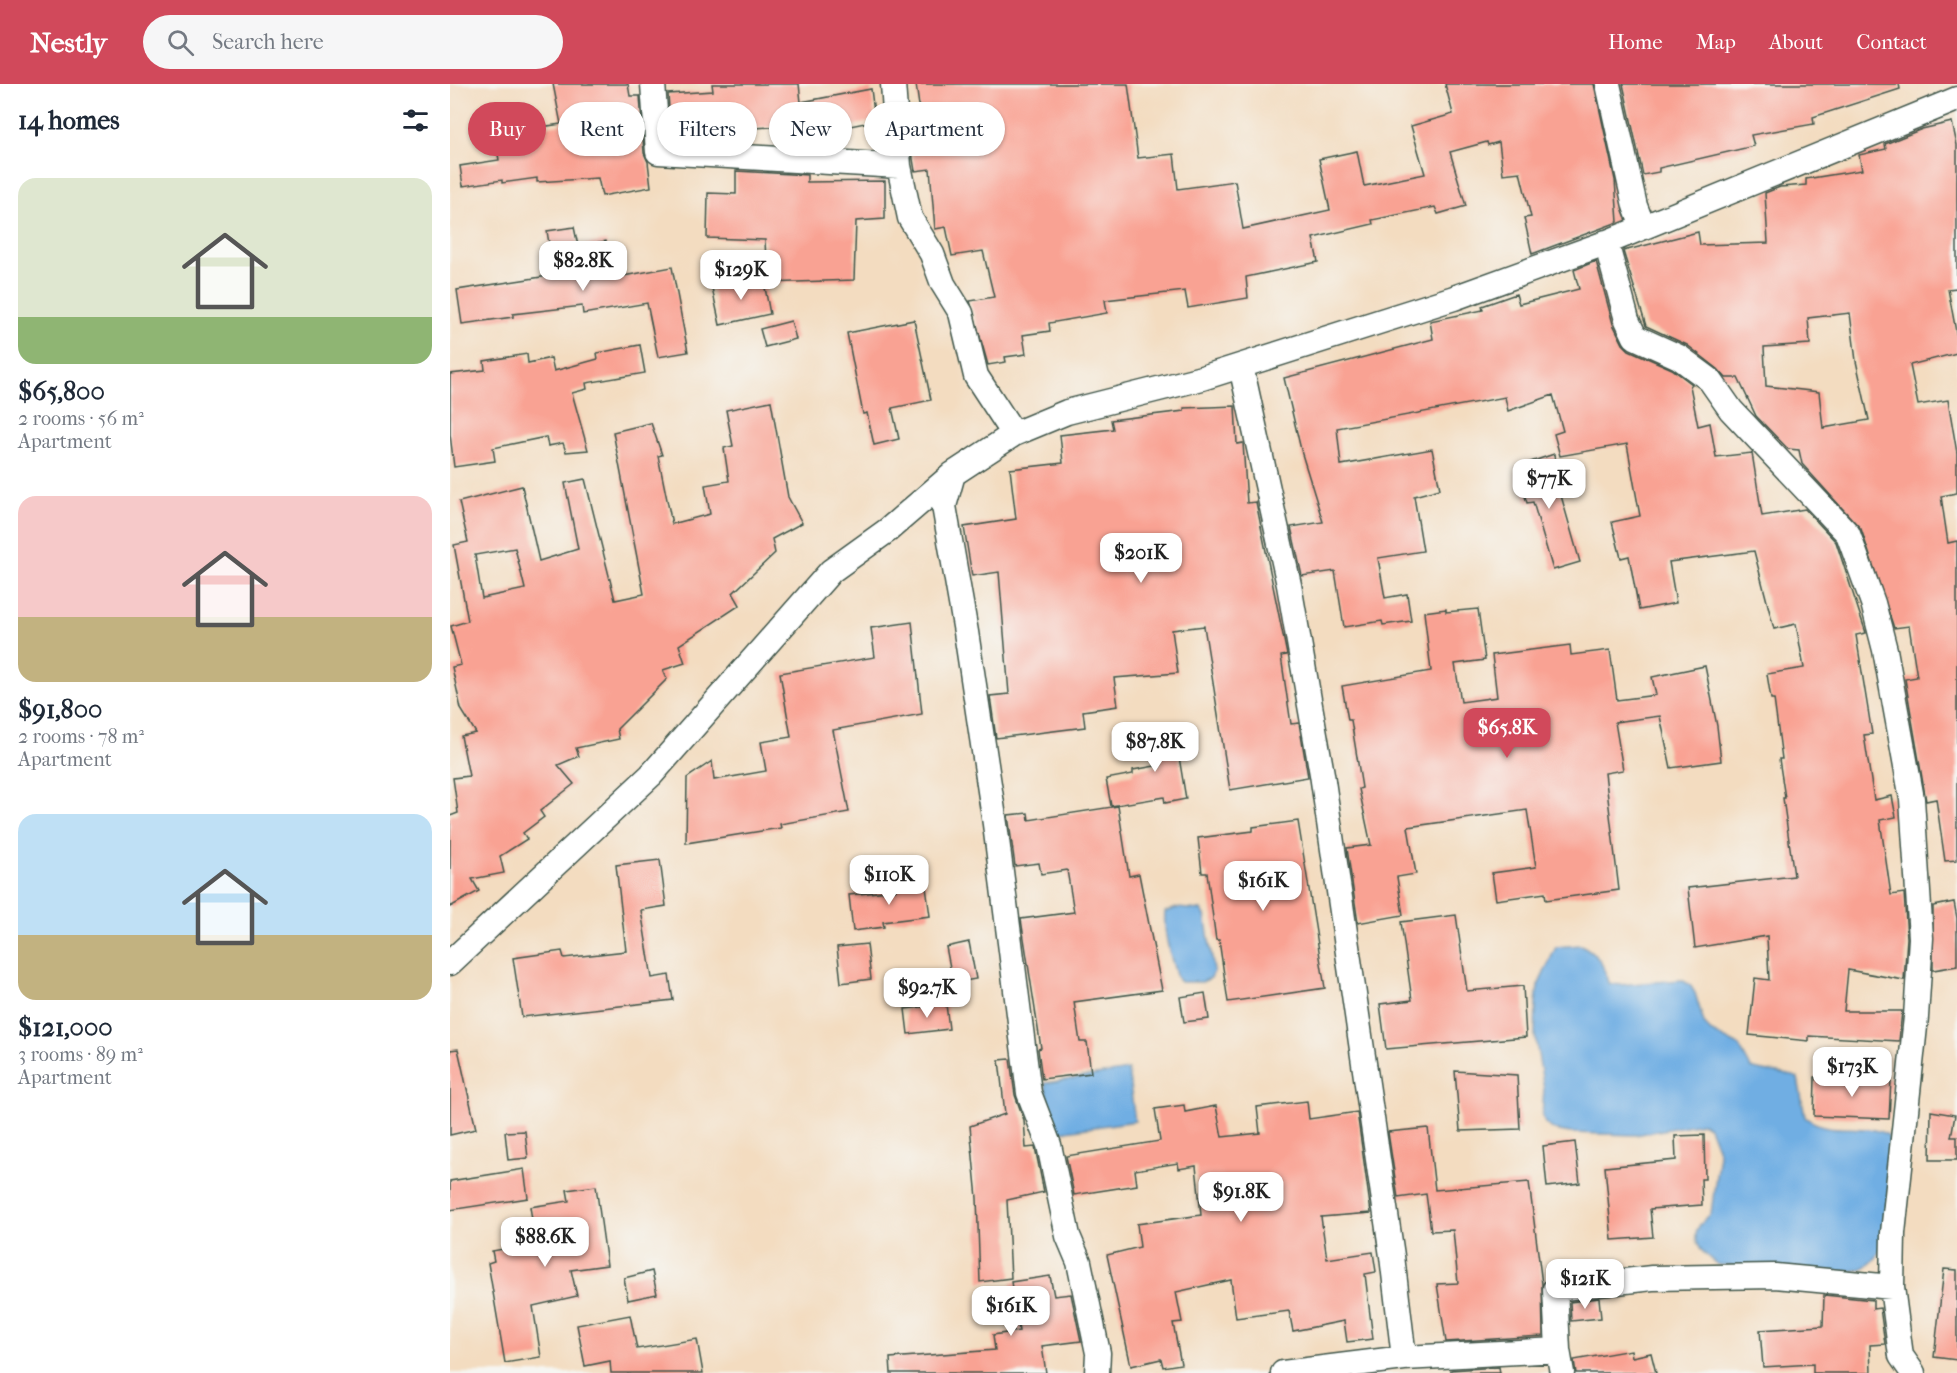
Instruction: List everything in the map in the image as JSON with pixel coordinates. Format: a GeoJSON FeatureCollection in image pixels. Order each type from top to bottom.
{"type":"FeatureCollection","features":[{"type":"Feature","properties":{"kind":"street"},"geometry":{"type":"LineString","coordinates":[[653,84],[658,152],[899,166]]}},
{"type":"Feature","properties":{"kind":"street"},"geometry":{"type":"LineString","coordinates":[[893,84],[899,166],[910,218],[932,254],[943,284],[961,313],[976,376],[1014,434]]}},
{"type":"Feature","properties":{"kind":"street"},"geometry":{"type":"LineString","coordinates":[[1608,84],[1635,206],[1643,227]]}},
{"type":"Feature","properties":{"kind":"street"},"geometry":{"type":"LineString","coordinates":[[450,963],[651,775],[831,571],[888,530],[953,474],[1014,434],[1067,412],[1241,366],[1454,298],[1606,242],[1957,99]]}},
{"type":"Feature","properties":{"kind":"street"},"geometry":{"type":"LineString","coordinates":[[1606,242],[1627,320],[1635,337],[1679,357],[1710,380],[1731,410],[1848,534],[1873,603],[1885,650],[1912,799],[1921,938],[1916,1017],[1893,1233],[1892,1287],[1901,1356],[1913,1373]]}},
{"type":"Feature","properties":{"kind":"street"},"geometry":{"type":"LineString","coordinates":[[1241,366],[1289,585],[1322,774],[1392,1256],[1404,1358]]}},
{"type":"Feature","properties":{"kind":"street"},"geometry":{"type":"LineString","coordinates":[[953,474],[944,506],[994,813],[1029,1093],[1050,1145],[1068,1236],[1079,1262],[1098,1353],[1097,1373]]}},
{"type":"Feature","properties":{"kind":"street"},"geometry":{"type":"LineString","coordinates":[[1283,1373],[1404,1358],[1560,1361],[1555,1289],[1652,1278],[1775,1276],[1892,1287]]}},
{"type":"Feature","properties":{"kind":"water"},"geometry":{"type":"Polygon","coordinates":[[[1176,908],[1201,910],[1205,915],[1214,971],[1211,978],[1202,982],[1180,982],[1177,978],[1165,929],[1165,912],[1176,908]]]}},
{"type":"Feature","properties":{"kind":"water"},"geometry":{"type":"Polygon","coordinates":[[[1581,945],[1599,960],[1608,983],[1619,985],[1682,980],[1690,985],[1695,993],[1704,1023],[1710,1031],[1739,1046],[1751,1068],[1798,1078],[1805,1117],[1825,1126],[1868,1129],[1888,1135],[1891,1146],[1887,1224],[1879,1252],[1870,1264],[1842,1272],[1718,1265],[1699,1247],[1696,1234],[1703,1221],[1711,1214],[1719,1153],[1709,1127],[1701,1123],[1635,1135],[1570,1133],[1554,1130],[1545,1123],[1542,1116],[1544,1089],[1535,1036],[1538,986],[1556,947],[1581,945]]]}},
{"type":"Feature","properties":{"kind":"water"},"geometry":{"type":"Polygon","coordinates":[[[1128,1070],[1135,1121],[1053,1133],[1045,1083],[1128,1070]]]}},
{"type":"Feature","properties":{"kind":"building"},"geometry":{"type":"Polygon","coordinates":[[[553,84],[628,84],[630,96],[640,96],[640,102],[558,102],[558,109],[553,84]]]}},
{"type":"Feature","properties":{"kind":"building"},"geometry":{"type":"Polygon","coordinates":[[[712,84],[799,84],[801,102],[769,102],[769,127],[757,128],[757,102],[669,102],[668,94],[713,91],[712,84]]]}},
{"type":"Feature","properties":{"kind":"building"},"geometry":{"type":"Polygon","coordinates":[[[916,84],[1128,84],[1138,158],[1174,154],[1178,189],[1235,181],[1243,229],[1330,210],[1319,159],[1357,151],[1364,186],[1425,174],[1411,126],[1453,114],[1445,84],[1594,84],[1615,180],[1618,222],[1532,254],[1524,218],[1531,217],[1520,172],[1503,174],[1499,142],[1488,145],[1487,142],[1450,152],[1466,206],[1438,214],[1435,207],[1372,220],[1373,224],[1313,238],[1318,262],[1246,277],[1248,298],[1188,308],[1185,291],[1105,300],[1107,313],[1049,323],[1050,331],[1023,335],[1026,354],[1005,357],[1006,362],[988,365],[970,301],[994,297],[983,251],[952,256],[946,227],[935,229],[930,169],[915,171],[913,156],[1005,156],[1005,102],[918,102],[916,84]]]}},
{"type":"Feature","properties":{"kind":"building"},"geometry":{"type":"Polygon","coordinates":[[[1623,84],[1899,84],[1900,89],[1813,117],[1814,124],[1751,135],[1754,146],[1659,168],[1659,172],[1643,175],[1623,84]]]}},
{"type":"Feature","properties":{"kind":"building"},"geometry":{"type":"Polygon","coordinates":[[[871,89],[873,102],[864,102],[864,123],[852,126],[852,102],[801,102],[871,89]]]}},
{"type":"Feature","properties":{"kind":"building"},"geometry":{"type":"Polygon","coordinates":[[[1952,122],[1957,145],[1957,288],[1948,289],[1957,337],[1957,353],[1910,365],[1918,405],[1948,400],[1957,453],[1957,493],[1941,496],[1948,543],[1957,541],[1957,860],[1945,861],[1936,799],[1926,801],[1905,679],[1917,677],[1909,626],[1894,628],[1861,529],[1802,464],[1799,450],[1788,449],[1756,416],[1738,378],[1726,378],[1687,345],[1646,326],[1623,251],[1698,232],[1700,245],[1768,243],[1765,193],[1780,187],[1806,185],[1806,179],[1862,170],[1859,155],[1886,149],[1885,144],[1922,129],[1952,122]],[[1850,313],[1808,318],[1810,344],[1764,347],[1766,386],[1819,392],[1823,428],[1869,420],[1856,361],[1850,313]]]}},
{"type":"Feature","properties":{"kind":"building"},"geometry":{"type":"Polygon","coordinates":[[[558,124],[558,156],[645,155],[651,187],[602,196],[598,178],[537,182],[537,178],[502,183],[502,180],[463,186],[460,166],[499,160],[498,156],[546,156],[546,126],[558,124]]]}},
{"type":"Feature","properties":{"kind":"building"},"geometry":{"type":"Polygon","coordinates":[[[736,171],[807,175],[807,182],[885,181],[885,219],[856,221],[854,280],[767,283],[765,240],[707,238],[708,193],[736,194],[736,171]]]}},
{"type":"Feature","properties":{"kind":"building"},"geometry":{"type":"Polygon","coordinates":[[[574,227],[578,246],[606,241],[612,278],[672,267],[688,352],[658,357],[647,303],[583,314],[582,306],[513,314],[513,317],[462,324],[457,290],[554,275],[547,231],[574,227]]]}},
{"type":"Feature","properties":{"kind":"building"},"geometry":{"type":"Polygon","coordinates":[[[1596,261],[1613,324],[1623,344],[1629,350],[1672,369],[1692,384],[1690,386],[1698,426],[1710,423],[1716,457],[1752,453],[1762,516],[1805,509],[1836,542],[1866,633],[1856,635],[1872,734],[1864,735],[1874,800],[1892,796],[1896,817],[1880,820],[1891,895],[1904,893],[1907,938],[1904,980],[1848,970],[1844,1011],[1902,1011],[1899,1041],[1809,1036],[1809,1041],[1749,1035],[1755,978],[1769,980],[1767,936],[1695,948],[1688,888],[1794,876],[1783,798],[1785,798],[1779,759],[1782,759],[1774,699],[1771,699],[1767,674],[1804,668],[1796,624],[1774,629],[1754,551],[1669,562],[1676,603],[1639,610],[1629,556],[1621,558],[1612,522],[1640,516],[1627,444],[1560,456],[1554,434],[1563,431],[1553,395],[1508,411],[1505,397],[1337,428],[1341,465],[1432,449],[1440,489],[1414,496],[1423,551],[1378,558],[1385,598],[1407,594],[1411,621],[1383,625],[1382,621],[1344,627],[1335,571],[1302,576],[1291,527],[1323,522],[1302,454],[1284,378],[1433,339],[1430,321],[1483,310],[1482,306],[1516,294],[1519,304],[1579,289],[1574,270],[1596,261]]]}},
{"type":"Feature","properties":{"kind":"building"},"geometry":{"type":"Polygon","coordinates":[[[763,277],[770,314],[720,325],[712,288],[763,277]]]}},
{"type":"Feature","properties":{"kind":"building"},"geometry":{"type":"Polygon","coordinates":[[[914,320],[931,400],[892,408],[899,439],[874,445],[867,413],[863,414],[847,333],[914,320]]]}},
{"type":"Feature","properties":{"kind":"building"},"geometry":{"type":"Polygon","coordinates":[[[791,321],[796,339],[765,347],[760,329],[791,321]]]}},
{"type":"Feature","properties":{"kind":"building"},"geometry":{"type":"Polygon","coordinates":[[[640,345],[645,373],[586,383],[587,389],[572,393],[588,450],[566,452],[563,443],[548,446],[546,437],[493,448],[495,461],[454,467],[450,434],[450,374],[485,370],[484,361],[527,354],[528,363],[551,358],[554,371],[598,359],[597,353],[640,345]]]}},
{"type":"Feature","properties":{"kind":"building"},"geometry":{"type":"Polygon","coordinates":[[[771,401],[788,497],[802,523],[772,539],[775,553],[733,593],[740,605],[679,645],[685,663],[663,670],[667,679],[617,729],[619,739],[576,748],[579,756],[558,765],[574,784],[540,811],[544,817],[523,833],[527,839],[500,856],[504,873],[472,879],[479,891],[450,907],[450,816],[458,813],[453,778],[469,776],[461,736],[476,733],[461,709],[452,667],[461,665],[451,626],[468,621],[454,545],[468,542],[459,502],[522,486],[539,561],[578,549],[565,483],[585,479],[615,600],[644,594],[613,432],[651,423],[662,455],[658,456],[672,524],[710,514],[705,485],[729,481],[724,448],[733,446],[726,410],[771,401]],[[515,548],[475,555],[482,598],[525,589],[515,548]]]}},
{"type":"Feature","properties":{"kind":"building"},"geometry":{"type":"Polygon","coordinates":[[[1235,406],[1237,444],[1243,443],[1247,503],[1256,502],[1287,655],[1281,656],[1291,724],[1299,723],[1308,777],[1230,790],[1204,626],[1172,630],[1178,673],[1114,678],[1118,706],[1083,711],[1085,727],[996,738],[990,696],[1009,694],[999,572],[972,576],[964,527],[1016,519],[1010,469],[1063,463],[1060,435],[1113,429],[1111,420],[1184,411],[1184,408],[1235,406]]]}},
{"type":"Feature","properties":{"kind":"building"},"geometry":{"type":"Polygon","coordinates":[[[1554,454],[1560,492],[1580,562],[1553,570],[1533,502],[1527,503],[1516,467],[1554,454]]]}},
{"type":"Feature","properties":{"kind":"building"},"geometry":{"type":"Polygon","coordinates":[[[1446,609],[1446,612],[1478,609],[1485,660],[1455,664],[1461,702],[1497,697],[1492,655],[1570,645],[1571,655],[1610,650],[1617,700],[1656,695],[1652,677],[1705,666],[1717,726],[1721,761],[1671,768],[1660,716],[1615,722],[1623,770],[1605,773],[1619,890],[1546,900],[1545,893],[1496,900],[1492,873],[1536,867],[1527,810],[1408,827],[1416,874],[1397,877],[1403,915],[1358,923],[1347,848],[1371,845],[1359,789],[1362,788],[1351,720],[1348,720],[1342,686],[1431,671],[1424,612],[1446,609]]]}},
{"type":"Feature","properties":{"kind":"building"},"geometry":{"type":"Polygon","coordinates":[[[912,622],[922,714],[833,730],[849,812],[780,824],[781,828],[686,843],[687,778],[712,761],[714,780],[766,771],[761,742],[791,737],[780,673],[875,657],[871,628],[912,622]]]}},
{"type":"Feature","properties":{"kind":"building"},"geometry":{"type":"Polygon","coordinates":[[[1184,724],[1188,756],[1179,757],[1186,799],[1165,803],[1164,797],[1111,806],[1106,779],[1133,774],[1133,770],[1161,765],[1156,728],[1184,724]]]}},
{"type":"Feature","properties":{"kind":"building"},"geometry":{"type":"Polygon","coordinates":[[[1118,806],[1129,876],[1139,874],[1162,990],[1074,1002],[1080,1042],[1087,1042],[1091,1073],[1042,1079],[1038,1049],[1041,1048],[1021,919],[1074,912],[1067,870],[1041,874],[1039,863],[1015,866],[1008,815],[1028,813],[1029,820],[1118,806]]]}},
{"type":"Feature","properties":{"kind":"building"},"geometry":{"type":"Polygon","coordinates":[[[1298,821],[1325,988],[1228,1002],[1219,940],[1216,940],[1207,873],[1202,873],[1198,838],[1253,831],[1253,827],[1298,821]]]}},
{"type":"Feature","properties":{"kind":"building"},"geometry":{"type":"Polygon","coordinates":[[[660,860],[666,906],[641,910],[652,978],[669,975],[673,1000],[522,1017],[513,958],[562,951],[564,958],[626,951],[616,865],[660,860]]]}},
{"type":"Feature","properties":{"kind":"building"},"geometry":{"type":"Polygon","coordinates":[[[925,880],[930,916],[883,922],[884,927],[853,931],[849,895],[896,890],[895,884],[925,880]]]}},
{"type":"Feature","properties":{"kind":"building"},"geometry":{"type":"Polygon","coordinates":[[[1954,902],[1957,918],[1957,966],[1933,970],[1933,906],[1954,902]]]}},
{"type":"Feature","properties":{"kind":"building"},"geometry":{"type":"Polygon","coordinates":[[[1456,915],[1467,991],[1523,986],[1526,1037],[1386,1049],[1380,1004],[1412,1000],[1401,922],[1456,915]]]}},
{"type":"Feature","properties":{"kind":"building"},"geometry":{"type":"Polygon","coordinates":[[[969,942],[976,979],[953,983],[946,947],[969,942]]]}},
{"type":"Feature","properties":{"kind":"building"},"geometry":{"type":"Polygon","coordinates":[[[867,944],[871,979],[841,983],[837,947],[867,944]]]}},
{"type":"Feature","properties":{"kind":"building"},"geometry":{"type":"Polygon","coordinates":[[[1205,993],[1209,1019],[1184,1022],[1180,997],[1205,993]]]}},
{"type":"Feature","properties":{"kind":"building"},"geometry":{"type":"Polygon","coordinates":[[[946,1004],[949,1029],[908,1034],[905,1009],[946,1004]]]}},
{"type":"Feature","properties":{"kind":"building"},"geometry":{"type":"Polygon","coordinates":[[[458,1049],[476,1129],[450,1135],[450,1050],[458,1049]]]}},
{"type":"Feature","properties":{"kind":"building"},"geometry":{"type":"Polygon","coordinates":[[[1010,1059],[1015,1095],[1024,1120],[1026,1148],[1035,1147],[1044,1192],[1007,1200],[1011,1278],[980,1282],[977,1198],[970,1126],[1005,1114],[999,1060],[1010,1059]]]}},
{"type":"Feature","properties":{"kind":"building"},"geometry":{"type":"Polygon","coordinates":[[[1455,1071],[1517,1075],[1520,1129],[1460,1131],[1455,1071]]]}},
{"type":"Feature","properties":{"kind":"building"},"geometry":{"type":"Polygon","coordinates":[[[1815,1077],[1891,1079],[1889,1119],[1814,1116],[1815,1077]]]}},
{"type":"Feature","properties":{"kind":"building"},"geometry":{"type":"Polygon","coordinates":[[[1307,1101],[1309,1119],[1357,1112],[1371,1213],[1321,1217],[1327,1259],[1373,1252],[1376,1272],[1365,1274],[1373,1339],[1347,1342],[1344,1321],[1293,1331],[1289,1311],[1236,1318],[1231,1280],[1176,1292],[1182,1322],[1173,1323],[1181,1364],[1163,1367],[1161,1359],[1131,1366],[1107,1255],[1140,1247],[1137,1224],[1201,1215],[1196,1166],[1179,1169],[1178,1163],[1135,1170],[1137,1185],[1074,1195],[1066,1156],[1160,1141],[1155,1109],[1184,1105],[1185,1112],[1216,1106],[1222,1137],[1260,1133],[1257,1107],[1307,1101]]]}},
{"type":"Feature","properties":{"kind":"building"},"geometry":{"type":"Polygon","coordinates":[[[1931,1111],[1955,1115],[1951,1137],[1957,1137],[1957,1160],[1930,1160],[1931,1111]]]}},
{"type":"Feature","properties":{"kind":"building"},"geometry":{"type":"Polygon","coordinates":[[[1428,1128],[1435,1190],[1529,1182],[1542,1284],[1543,1336],[1446,1342],[1437,1284],[1458,1283],[1453,1230],[1431,1231],[1426,1194],[1398,1198],[1388,1132],[1428,1128]]]}},
{"type":"Feature","properties":{"kind":"building"},"geometry":{"type":"Polygon","coordinates":[[[525,1131],[528,1158],[508,1160],[505,1132],[525,1131]]]}},
{"type":"Feature","properties":{"kind":"building"},"geometry":{"type":"Polygon","coordinates":[[[1704,1135],[1705,1179],[1701,1179],[1702,1205],[1650,1209],[1653,1237],[1612,1240],[1605,1167],[1676,1160],[1675,1136],[1704,1135]]]}},
{"type":"Feature","properties":{"kind":"building"},"geometry":{"type":"Polygon","coordinates":[[[1575,1142],[1580,1183],[1547,1187],[1543,1146],[1575,1142]]]}},
{"type":"Feature","properties":{"kind":"building"},"geometry":{"type":"Polygon","coordinates":[[[524,1169],[528,1198],[450,1210],[450,1181],[524,1169]]]}},
{"type":"Feature","properties":{"kind":"building"},"geometry":{"type":"Polygon","coordinates":[[[596,1186],[607,1265],[571,1270],[577,1296],[533,1306],[541,1357],[505,1363],[488,1263],[494,1261],[492,1251],[536,1243],[530,1207],[569,1201],[567,1190],[596,1186]]]}},
{"type":"Feature","properties":{"kind":"building"},"geometry":{"type":"Polygon","coordinates":[[[1944,1269],[1957,1270],[1957,1360],[1934,1357],[1944,1269]]]}},
{"type":"Feature","properties":{"kind":"building"},"geometry":{"type":"Polygon","coordinates":[[[652,1271],[657,1294],[628,1300],[624,1278],[652,1271]]]}},
{"type":"Feature","properties":{"kind":"building"},"geometry":{"type":"Polygon","coordinates":[[[1050,1276],[1054,1296],[1071,1294],[1081,1341],[1042,1346],[1046,1373],[891,1373],[890,1358],[995,1350],[993,1335],[1019,1331],[1011,1282],[1050,1276]]]}},
{"type":"Feature","properties":{"kind":"building"},"geometry":{"type":"Polygon","coordinates":[[[1824,1295],[1873,1300],[1873,1309],[1880,1308],[1885,1344],[1870,1345],[1871,1373],[1813,1373],[1813,1364],[1763,1367],[1760,1330],[1823,1326],[1824,1295]]]}},
{"type":"Feature","properties":{"kind":"building"},"geometry":{"type":"Polygon","coordinates":[[[1599,1298],[1601,1318],[1571,1321],[1570,1302],[1599,1298]]]}},
{"type":"Feature","properties":{"kind":"building"},"geometry":{"type":"Polygon","coordinates":[[[630,1315],[637,1349],[697,1339],[703,1373],[611,1373],[610,1361],[585,1366],[577,1325],[630,1315]]]}},
{"type":"Feature","properties":{"kind":"building"},"geometry":{"type":"Polygon","coordinates":[[[1631,1350],[1632,1357],[1651,1353],[1656,1373],[1576,1373],[1574,1360],[1631,1350]]]}},
{"type":"Feature","properties":{"kind":"building"},"geometry":{"type":"Polygon","coordinates":[[[1499,1367],[1500,1373],[1451,1373],[1451,1370],[1499,1367]]]}}]}
